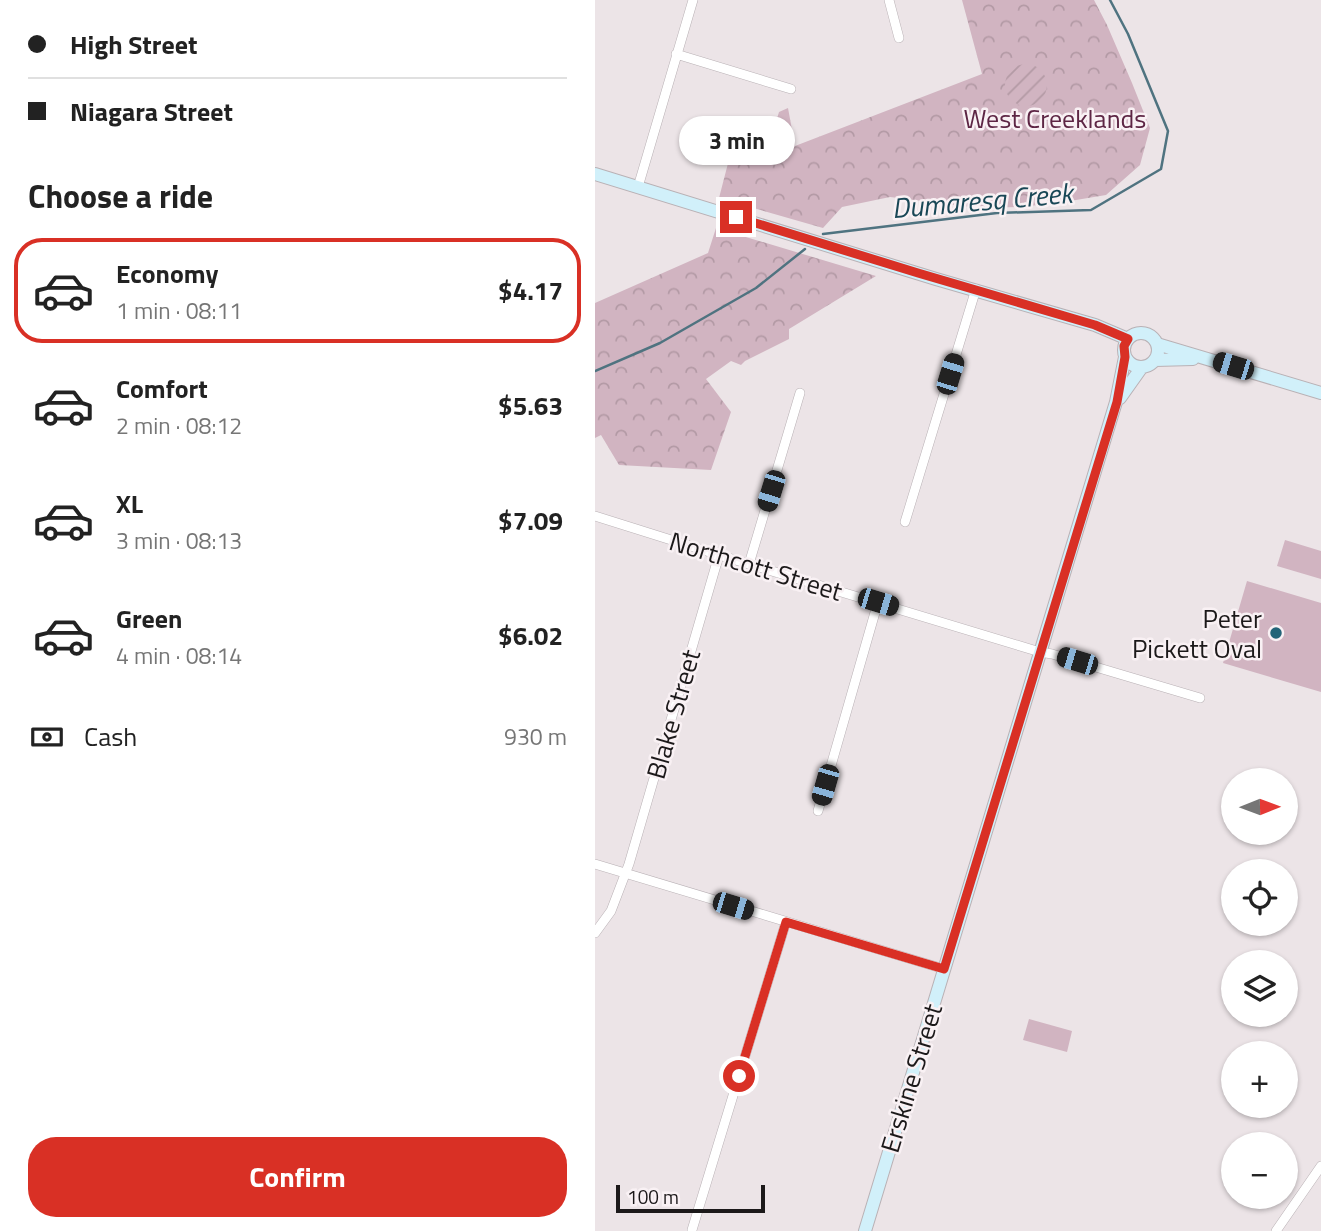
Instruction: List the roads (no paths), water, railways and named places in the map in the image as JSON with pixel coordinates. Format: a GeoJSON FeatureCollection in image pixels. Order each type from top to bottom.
{"type":"FeatureCollection","features":[{"type":"Feature","properties":{"kind":"street"},"geometry":{"type":"LineString","coordinates":[[638,187],[693,0]]}},
{"type":"Feature","properties":{"kind":"street"},"geometry":{"type":"LineString","coordinates":[[889,0],[899,38]]}},
{"type":"Feature","properties":{"kind":"street"},"geometry":{"type":"LineString","coordinates":[[676,54],[791,89]]}},
{"type":"Feature","properties":{"kind":"street"},"geometry":{"type":"LineString","coordinates":[[595,174],[1095,325],[1128,339]]}},
{"type":"Feature","properties":{"kind":"street"},"geometry":{"type":"LineString","coordinates":[[905,522],[976,289]]}},
{"type":"Feature","properties":{"kind":"street"},"geometry":{"type":"LineString","coordinates":[[1134,334],[1150,335],[1159,350],[1152,364],[1142,367],[1132,365],[1125,357],[1124,346],[1128,339],[1134,334]]}},
{"type":"Feature","properties":{"kind":"street"},"geometry":{"type":"LineString","coordinates":[[1157,344],[1321,393]]}},
{"type":"Feature","properties":{"kind":"street","name":"Erskine Street"},"geometry":{"type":"LineString","coordinates":[[865,1231],[1117,402],[1125,357]]}},
{"type":"Feature","properties":{"kind":"street"},"geometry":{"type":"LineString","coordinates":[[1155,360],[1207,359]]}},
{"type":"Feature","properties":{"kind":"street","name":"Erskine Street"},"geometry":{"type":"LineString","coordinates":[[1117,402],[1142,367]]}},
{"type":"Feature","properties":{"kind":"street"},"geometry":{"type":"LineString","coordinates":[[749,564],[800,393]]}},
{"type":"Feature","properties":{"kind":"street","name":"Northcott Street"},"geometry":{"type":"LineString","coordinates":[[595,516],[1200,698]]}},
{"type":"Feature","properties":{"kind":"street","name":"Blake Street"},"geometry":{"type":"LineString","coordinates":[[595,933],[611,911],[626,873],[719,555]]}},
{"type":"Feature","properties":{"kind":"street"},"geometry":{"type":"LineString","coordinates":[[818,811],[878,602]]}},
{"type":"Feature","properties":{"kind":"street"},"geometry":{"type":"LineString","coordinates":[[595,864],[944,969]]}},
{"type":"Feature","properties":{"kind":"street"},"geometry":{"type":"LineString","coordinates":[[692,1230],[786,922]]}},
{"type":"Feature","properties":{"kind":"street"},"geometry":{"type":"LineString","coordinates":[[1276,1231],[1321,1166]]}},
{"type":"Feature","properties":{"kind":"waterway","name":"Dumaresq Creek"},"geometry":{"type":"LineString","coordinates":[[823,234],[997,213],[1091,210],[1161,169],[1168,131],[1128,34],[1110,0]]}},
{"type":"Feature","properties":{"kind":"waterway","name":"Dumaresq Creek"},"geometry":{"type":"LineString","coordinates":[[595,371],[660,343],[756,288],[805,249]]}},
{"type":"Feature","properties":{"kind":"place","name":"Peter Pickett Oval"},"geometry":{"type":"Point","coordinates":[1276,633]}},
{"type":"Feature","properties":{"kind":"park label","name":"West Creeklands"},"geometry":{"type":"Point","coordinates":[1055,118]}}]}
